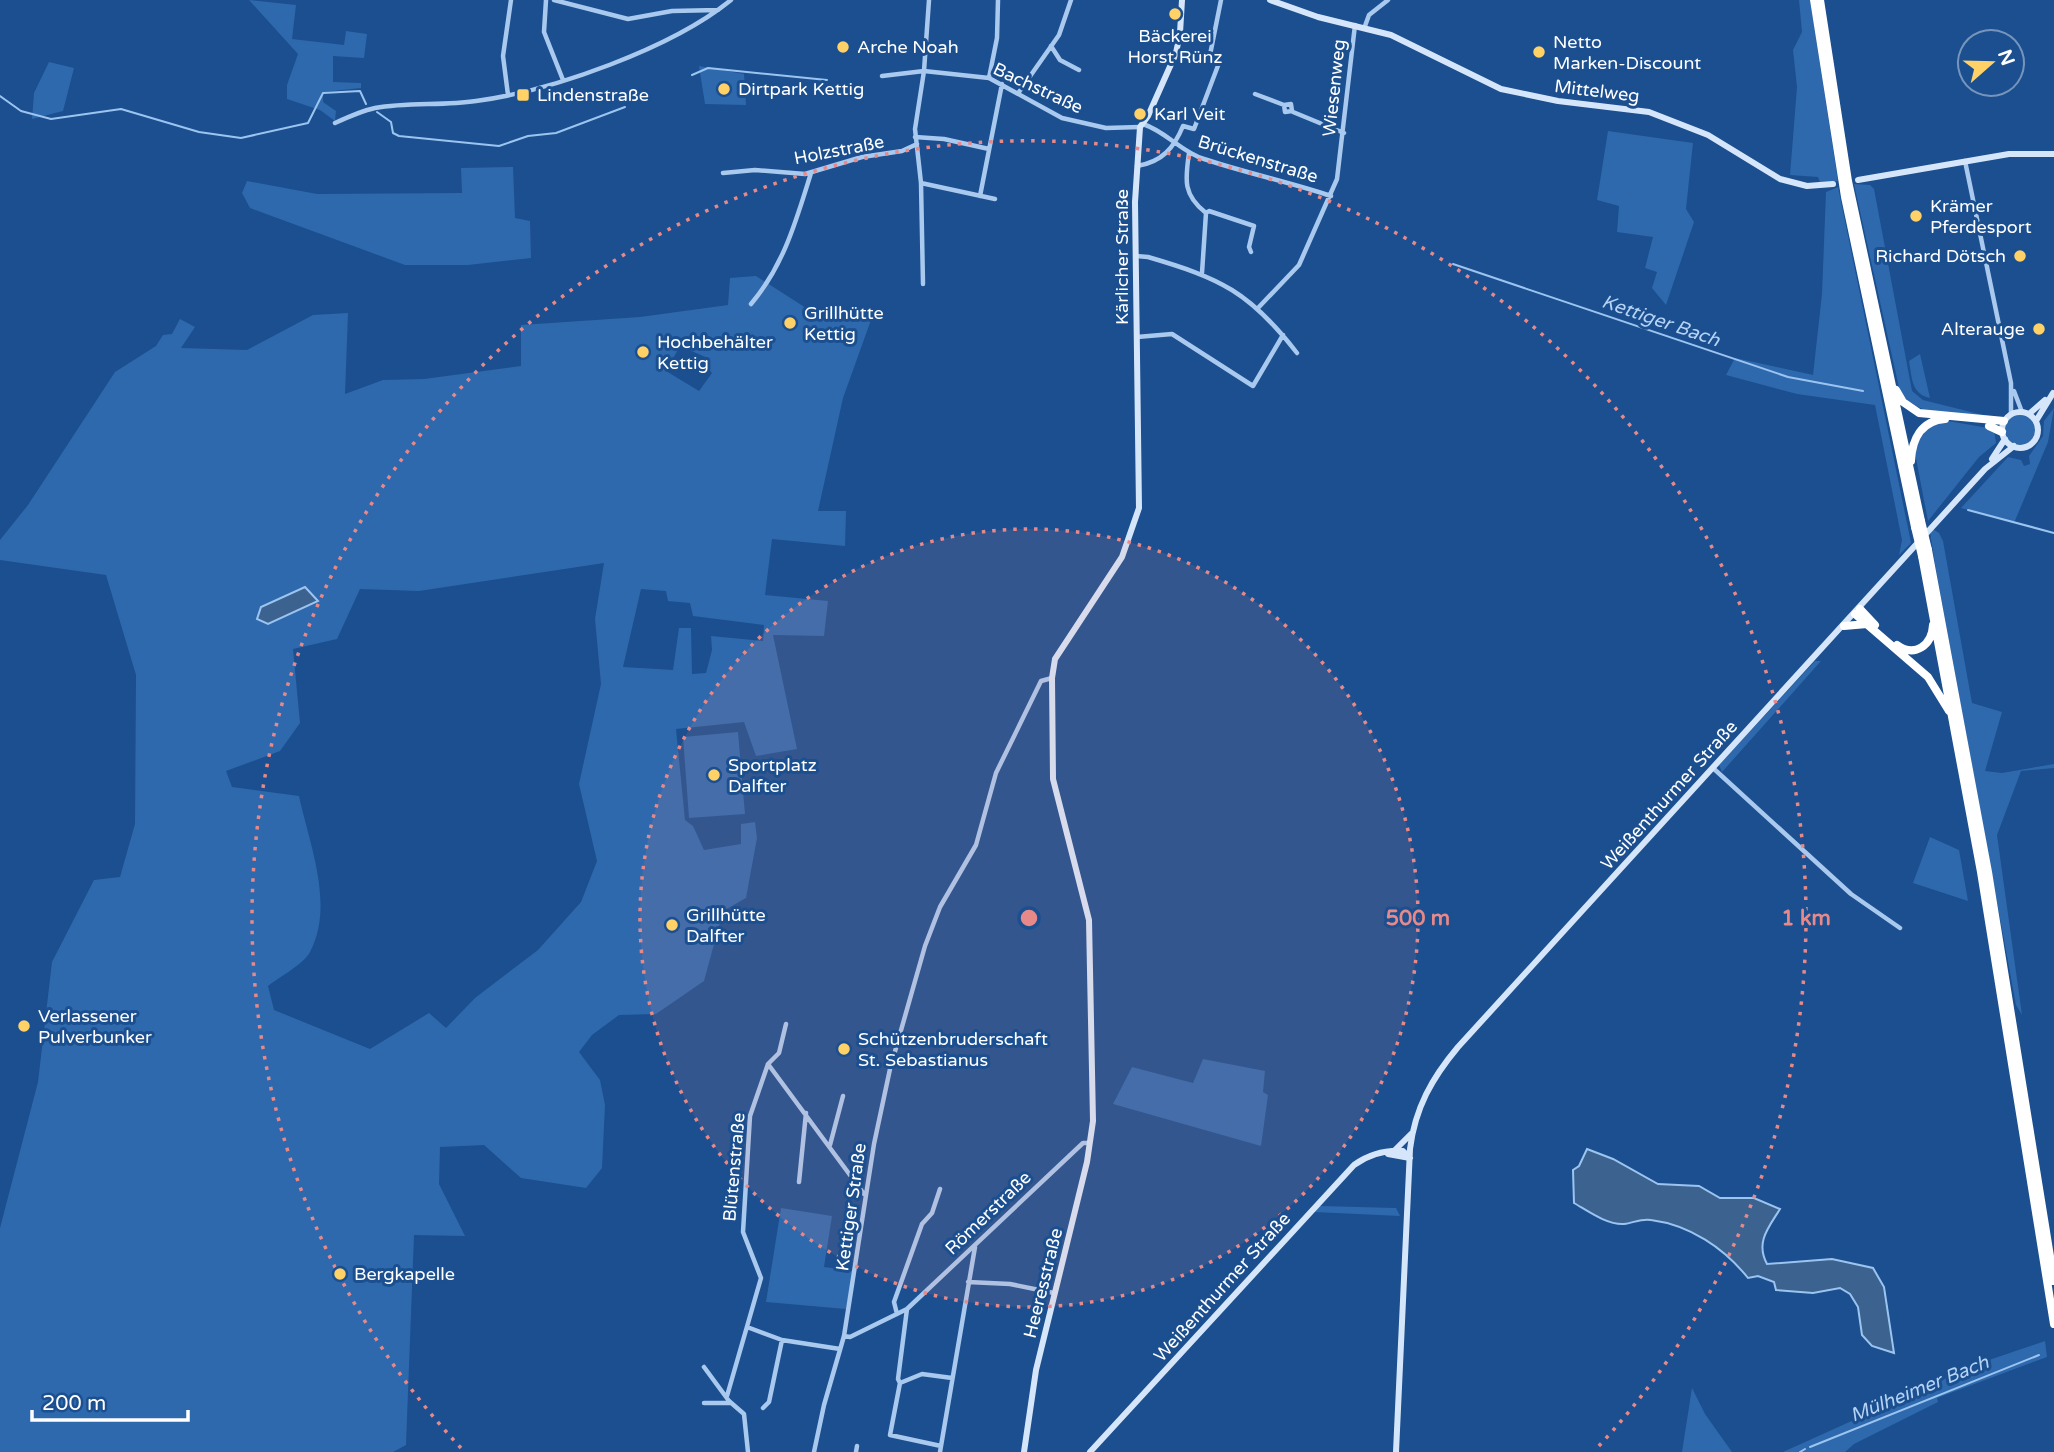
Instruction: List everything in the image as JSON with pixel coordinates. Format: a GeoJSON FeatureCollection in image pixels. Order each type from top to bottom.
{"type":"FeatureCollection","features":[{"type":"Feature","properties":{"kind":"highway"},"geometry":{"type":"LineString","coordinates":[[1814,0],[1848,181],[1911,471],[1918,524]]}},
{"type":"Feature","properties":{"kind":"highway"},"geometry":{"type":"LineString","coordinates":[[1820,0],[1824,54],[1860,271],[1918,524],[1988,872],[2054,1281]]}},
{"type":"Feature","properties":{"kind":"highway"},"geometry":{"type":"LineString","coordinates":[[1889,376],[1903,402],[1919,413],[2004,421]]}},
{"type":"Feature","properties":{"kind":"highway"},"geometry":{"type":"LineString","coordinates":[[1911,471],[1916,437],[1933,421],[1952,420],[1995,428],[2003,435]]}},
{"type":"Feature","properties":{"kind":"highway"},"geometry":{"type":"LineString","coordinates":[[1924,553],[1968,796],[2054,1324]]}},
{"type":"Feature","properties":{"kind":"highway"},"geometry":{"type":"LineString","coordinates":[[1857,611],[1896,645],[1909,651],[1921,648],[1931,638],[1933,611]]}},
{"type":"Feature","properties":{"kind":"highway"},"geometry":{"type":"LineString","coordinates":[[1857,611],[1867,624],[1933,682],[1955,727]]}},
{"type":"Feature","properties":{"kind":"highway"},"geometry":{"type":"LineString","coordinates":[[1844,626],[1867,624]]}},
{"type":"Feature","properties":{"kind":"street"},"geometry":{"type":"LineString","coordinates":[[508,95],[503,56],[510,0]]}},
{"type":"Feature","properties":{"kind":"street"},"geometry":{"type":"LineString","coordinates":[[546,0],[544,32],[563,79]]}},
{"type":"Feature","properties":{"kind":"street"},"geometry":{"type":"LineString","coordinates":[[554,0],[628,19],[672,10],[719,10]]}},
{"type":"Feature","properties":{"kind":"street"},"geometry":{"type":"LineString","coordinates":[[335,122],[378,108],[464,103],[508,95],[563,79],[617,62],[703,21],[731,0]]}},
{"type":"Feature","properties":{"kind":"street"},"geometry":{"type":"LineString","coordinates":[[923,284],[921,183],[915,137],[924,71],[929,0]]}},
{"type":"Feature","properties":{"kind":"street"},"geometry":{"type":"LineString","coordinates":[[989,78],[997,38],[998,0]]}},
{"type":"Feature","properties":{"kind":"street"},"geometry":{"type":"LineString","coordinates":[[1019,92],[1059,35],[1071,0]]}},
{"type":"Feature","properties":{"kind":"street"},"geometry":{"type":"LineString","coordinates":[[1142,125],[1176,52],[1182,22],[1182,0]]}},
{"type":"Feature","properties":{"kind":"street"},"geometry":{"type":"LineString","coordinates":[[1137,166],[1151,164],[1161,158],[1177,141],[1183,126],[1194,129],[1219,63],[1209,60],[1222,0]]}},
{"type":"Feature","properties":{"kind":"street"},"geometry":{"type":"LineString","coordinates":[[1270,0],[1318,17],[1355,24]]}},
{"type":"Feature","properties":{"kind":"street"},"geometry":{"type":"LineString","coordinates":[[1365,26],[1369,15],[1388,0]]}},
{"type":"Feature","properties":{"kind":"street","name":"Mittelweg"},"geometry":{"type":"LineString","coordinates":[[1355,24],[1391,35],[1501,89],[1558,101],[1649,112],[1709,135],[1780,179],[1807,186],[1833,184]]}},
{"type":"Feature","properties":{"kind":"street","name":"Wiesenweg"},"geometry":{"type":"LineString","coordinates":[[1258,308],[1299,265],[1338,179],[1355,24]]}},
{"type":"Feature","properties":{"kind":"street"},"geometry":{"type":"LineString","coordinates":[[1051,46],[1060,60],[1079,70]]}},
{"type":"Feature","properties":{"kind":"street","name":"Bachstraße"},"geometry":{"type":"LineString","coordinates":[[882,76],[924,71],[989,78],[1019,92],[1062,118],[1106,128],[1142,125]]}},
{"type":"Feature","properties":{"kind":"street"},"geometry":{"type":"LineString","coordinates":[[980,196],[1002,84]]}},
{"type":"Feature","properties":{"kind":"street"},"geometry":{"type":"LineString","coordinates":[[1255,94],[1284,105],[1285,112],[1292,111],[1344,132]]}},
{"type":"Feature","properties":{"kind":"street","name":"Brückenstraße"},"geometry":{"type":"LineString","coordinates":[[1142,125],[1162,131],[1189,153],[1331,196]]}},
{"type":"Feature","properties":{"kind":"street","name":"Kärlicher Straße"},"geometry":{"type":"LineString","coordinates":[[1052,678],[1055,659],[1111,575],[1132,535],[1140,485],[1135,256],[1137,166],[1142,125]]}},
{"type":"Feature","properties":{"kind":"street"},"geometry":{"type":"LineString","coordinates":[[915,137],[944,139],[989,149]]}},
{"type":"Feature","properties":{"kind":"street","name":"Holzstraße"},"geometry":{"type":"LineString","coordinates":[[723,173],[755,170],[793,175],[811,173],[862,157],[902,152],[916,144]]}},
{"type":"Feature","properties":{"kind":"street"},"geometry":{"type":"LineString","coordinates":[[1189,153],[1187,191],[1193,203],[1206,213]]}},
{"type":"Feature","properties":{"kind":"street"},"geometry":{"type":"LineString","coordinates":[[1858,180],[2009,154],[2054,153]]}},
{"type":"Feature","properties":{"kind":"street"},"geometry":{"type":"LineString","coordinates":[[1965,161],[2011,383],[2011,414]]}},
{"type":"Feature","properties":{"kind":"street"},"geometry":{"type":"LineString","coordinates":[[751,304],[769,282],[786,251],[811,173]]}},
{"type":"Feature","properties":{"kind":"street"},"geometry":{"type":"LineString","coordinates":[[921,183],[995,199]]}},
{"type":"Feature","properties":{"kind":"street"},"geometry":{"type":"LineString","coordinates":[[1206,213],[1214,211],[1254,226],[1249,247],[1251,252]]}},
{"type":"Feature","properties":{"kind":"street"},"geometry":{"type":"LineString","coordinates":[[1202,273],[1206,213]]}},
{"type":"Feature","properties":{"kind":"street"},"geometry":{"type":"LineString","coordinates":[[1135,256],[1148,257],[1202,273],[1258,308],[1297,353]]}},
{"type":"Feature","properties":{"kind":"street"},"geometry":{"type":"LineString","coordinates":[[1137,337],[1172,334],[1253,386],[1283,335]]}},
{"type":"Feature","properties":{"kind":"street"},"geometry":{"type":"LineString","coordinates":[[2011,383],[2025,413],[2036,422],[2038,432],[2033,442],[2025,447],[2014,446],[2003,435],[2004,421],[2011,414],[2025,413],[2053,393]]}},
{"type":"Feature","properties":{"kind":"street"},"geometry":{"type":"LineString","coordinates":[[2036,422],[2053,393]]}},
{"type":"Feature","properties":{"kind":"street","name":"Weißenthurmer Straße"},"geometry":{"type":"LineString","coordinates":[[1984,469],[2003,435]]}},
{"type":"Feature","properties":{"kind":"street","name":"Weißenthurmer Straße"},"geometry":{"type":"LineString","coordinates":[[1396,1452],[1412,1132],[1425,1095],[1445,1062],[1984,469],[2014,446]]}},
{"type":"Feature","properties":{"kind":"street","name":"Kettiger Straße"},"geometry":{"type":"LineString","coordinates":[[814,1452],[844,1336],[864,1195],[890,1069],[934,921],[976,845],[996,773],[1029,701],[1041,681],[1052,678]]}},
{"type":"Feature","properties":{"kind":"street","name":"Heeresstraße"},"geometry":{"type":"LineString","coordinates":[[1024,1452],[1036,1370],[1093,1121],[1090,930],[1085,901],[1054,789],[1052,678]]}},
{"type":"Feature","properties":{"kind":"street"},"geometry":{"type":"LineString","coordinates":[[1713,768],[1851,894],[1899,928]]}},
{"type":"Feature","properties":{"kind":"street","name":"Blütenstraße"},"geometry":{"type":"LineString","coordinates":[[727,1396],[741,1338],[747,1327],[761,1278],[743,1232],[750,1116],[768,1063],[779,1053],[786,1024]]}},
{"type":"Feature","properties":{"kind":"street"},"geometry":{"type":"LineString","coordinates":[[768,1063],[864,1195]]}},
{"type":"Feature","properties":{"kind":"street"},"geometry":{"type":"LineString","coordinates":[[830,1145],[843,1096]]}},
{"type":"Feature","properties":{"kind":"street"},"geometry":{"type":"LineString","coordinates":[[799,1182],[806,1113]]}},
{"type":"Feature","properties":{"kind":"street"},"geometry":{"type":"LineString","coordinates":[[1394,1151],[1412,1132]]}},
{"type":"Feature","properties":{"kind":"street","name":"Römerstraße"},"geometry":{"type":"LineString","coordinates":[[844,1336],[850,1337],[907,1309],[1083,1143],[1090,1143]]}},
{"type":"Feature","properties":{"kind":"street"},"geometry":{"type":"LineString","coordinates":[[1394,1151],[1403,1151],[1410,1158]]}},
{"type":"Feature","properties":{"kind":"street","name":"Weißenthurmer Straße"},"geometry":{"type":"LineString","coordinates":[[1090,1452],[1346,1172],[1362,1159],[1394,1151]]}},
{"type":"Feature","properties":{"kind":"street"},"geometry":{"type":"LineString","coordinates":[[1382,1153],[1410,1158]]}},
{"type":"Feature","properties":{"kind":"street"},"geometry":{"type":"LineString","coordinates":[[897,1314],[894,1302],[922,1224],[932,1213],[940,1189]]}},
{"type":"Feature","properties":{"kind":"street"},"geometry":{"type":"LineString","coordinates":[[907,1309],[900,1383],[890,1435],[940,1449],[975,1246]]}},
{"type":"Feature","properties":{"kind":"street"},"geometry":{"type":"LineString","coordinates":[[968,1282],[1010,1284],[1054,1293]]}},
{"type":"Feature","properties":{"kind":"street"},"geometry":{"type":"LineString","coordinates":[[747,1327],[782,1340],[840,1349]]}},
{"type":"Feature","properties":{"kind":"street"},"geometry":{"type":"LineString","coordinates":[[763,1408],[769,1402],[782,1340]]}},
{"type":"Feature","properties":{"kind":"street"},"geometry":{"type":"LineString","coordinates":[[704,1367],[731,1402],[744,1414],[748,1452]]}},
{"type":"Feature","properties":{"kind":"street"},"geometry":{"type":"LineString","coordinates":[[900,1383],[922,1374],[952,1378]]}},
{"type":"Feature","properties":{"kind":"street"},"geometry":{"type":"LineString","coordinates":[[704,1403],[724,1405],[731,1402]]}},
{"type":"Feature","properties":{"kind":"shaded area"},"geometry":{"type":"Polygon","coordinates":[[[249,0],[296,5],[292,39],[344,45],[346,31],[367,34],[364,58],[333,56],[333,82],[361,83],[361,88],[323,92],[323,102],[336,111],[335,121],[320,110],[287,99],[287,85],[298,54],[249,0]]]}},
{"type":"Feature","properties":{"kind":"shaded area"},"geometry":{"type":"Polygon","coordinates":[[[1799,0],[1810,0],[1838,181],[1820,183],[1818,177],[1790,175],[1797,87],[1793,50],[1802,32],[1799,0]]]}},
{"type":"Feature","properties":{"kind":"shaded area"},"geometry":{"type":"Polygon","coordinates":[[[49,62],[74,68],[63,111],[32,119],[34,93],[49,62]]]}},
{"type":"Feature","properties":{"kind":"shaded area","name":"Dirtpark Kettig"},"geometry":{"type":"Polygon","coordinates":[[[699,66],[744,74],[746,105],[705,104],[699,66]]]}},
{"type":"Feature","properties":{"kind":"shaded area"},"geometry":{"type":"Polygon","coordinates":[[[1608,131],[1693,143],[1686,209],[1694,222],[1666,305],[1652,288],[1657,272],[1645,268],[1653,237],[1617,232],[1619,206],[1597,200],[1608,131]]]}},
{"type":"Feature","properties":{"kind":"shaded area"},"geometry":{"type":"Polygon","coordinates":[[[513,167],[515,218],[530,221],[531,258],[468,265],[405,265],[250,208],[242,193],[247,181],[317,194],[462,193],[461,168],[513,167]]]}},
{"type":"Feature","properties":{"kind":"shaded area"},"geometry":{"type":"Polygon","coordinates":[[[1854,184],[1870,185],[1874,189],[1912,391],[1923,400],[1995,418],[1931,412],[1909,401],[1900,392],[1854,184]]]}},
{"type":"Feature","properties":{"kind":"shaded area"},"geometry":{"type":"Polygon","coordinates":[[[1838,187],[1911,543],[1899,555],[1902,540],[1875,405],[1797,394],[1726,375],[1735,358],[1813,375],[1822,294],[1826,192],[1838,187]]]}},
{"type":"Feature","properties":{"kind":"shaded area"},"geometry":{"type":"Polygon","coordinates":[[[756,276],[820,317],[871,320],[843,398],[818,511],[846,511],[845,546],[772,539],[765,595],[828,601],[824,636],[773,635],[797,749],[756,756],[744,722],[676,729],[685,820],[693,826],[704,850],[741,844],[741,824],[755,822],[757,838],[746,898],[723,911],[704,981],[656,1014],[619,1015],[592,1035],[579,1052],[600,1080],[605,1105],[602,1168],[586,1188],[521,1178],[484,1145],[440,1147],[439,1184],[465,1236],[414,1235],[406,1445],[393,1452],[0,1452],[0,1228],[38,1082],[52,962],[94,880],[120,877],[135,824],[136,675],[106,575],[0,560],[0,540],[28,505],[115,372],[156,346],[163,335],[172,334],[180,319],[195,327],[181,348],[247,350],[313,315],[348,313],[345,394],[383,380],[424,379],[521,366],[521,325],[640,317],[728,305],[730,278],[756,276]],[[680,346],[666,371],[699,391],[712,373],[705,365],[710,359],[680,346]],[[604,563],[419,591],[360,589],[337,639],[293,649],[300,723],[280,751],[226,771],[232,787],[299,796],[318,874],[320,914],[317,934],[307,957],[268,986],[274,1010],[370,1049],[429,1013],[446,1028],[475,998],[538,950],[581,902],[597,861],[579,784],[601,684],[595,619],[604,563]],[[641,589],[623,667],[673,670],[679,628],[691,628],[692,674],[706,673],[712,650],[711,636],[763,641],[764,625],[693,616],[690,603],[668,601],[666,591],[641,589]]]}},
{"type":"Feature","properties":{"kind":"shaded area"},"geometry":{"type":"Polygon","coordinates":[[[1920,354],[1930,398],[1919,393],[1912,379],[1909,361],[1920,354]]]}},
{"type":"Feature","properties":{"kind":"shaded area"},"geometry":{"type":"Polygon","coordinates":[[[2054,408],[2048,442],[2014,523],[1961,508],[2008,457],[2021,460],[2024,466],[2030,464],[2029,456],[2043,436],[2044,421],[2054,408]]]}},
{"type":"Feature","properties":{"kind":"shaded area"},"geometry":{"type":"Polygon","coordinates":[[[2020,415],[2031,419],[2035,430],[2031,441],[2020,445],[2009,441],[2005,430],[2009,419],[2020,415]]]}},
{"type":"Feature","properties":{"kind":"shaded area"},"geometry":{"type":"Polygon","coordinates":[[[1948,421],[1994,429],[1996,443],[1979,457],[1928,521],[1914,448],[1928,427],[1948,421]]]}},
{"type":"Feature","properties":{"kind":"shaded area"},"geometry":{"type":"Polygon","coordinates":[[[1933,529],[1943,541],[1972,703],[2002,712],[1985,771],[2002,773],[2054,764],[2054,768],[2021,771],[1997,835],[2022,1015],[2016,1005],[1936,570],[1930,532],[1933,529]]]}},
{"type":"Feature","properties":{"kind":"shaded area"},"geometry":{"type":"Polygon","coordinates":[[[305,587],[318,601],[268,624],[257,619],[261,607],[305,587]]]}},
{"type":"Feature","properties":{"kind":"shaded area"},"geometry":{"type":"Polygon","coordinates":[[[1815,661],[1821,661],[1722,772],[1719,765],[1815,661]]]}},
{"type":"Feature","properties":{"kind":"shaded area","name":"Sportplatz Dalfter"},"geometry":{"type":"Polygon","coordinates":[[[738,732],[745,814],[689,818],[683,737],[738,732]]]}},
{"type":"Feature","properties":{"kind":"shaded area"},"geometry":{"type":"Polygon","coordinates":[[[1930,837],[1959,850],[1968,901],[1913,883],[1930,837]]]}},
{"type":"Feature","properties":{"kind":"shaded area"},"geometry":{"type":"Polygon","coordinates":[[[1203,1059],[1265,1071],[1263,1092],[1268,1095],[1261,1146],[1113,1104],[1132,1067],[1193,1083],[1203,1059]]]}},
{"type":"Feature","properties":{"kind":"shaded area"},"geometry":{"type":"Polygon","coordinates":[[[1587,1149],[1613,1159],[1658,1184],[1699,1186],[1720,1198],[1754,1198],[1780,1209],[1763,1242],[1762,1249],[1767,1264],[1832,1259],[1873,1268],[1884,1287],[1894,1353],[1872,1346],[1862,1335],[1858,1307],[1850,1294],[1840,1288],[1813,1293],[1776,1290],[1774,1282],[1758,1276],[1748,1278],[1717,1248],[1693,1233],[1648,1220],[1618,1224],[1598,1217],[1574,1203],[1573,1170],[1579,1166],[1587,1149]]]}},
{"type":"Feature","properties":{"kind":"shaded area"},"geometry":{"type":"Polygon","coordinates":[[[1320,1206],[1396,1208],[1400,1216],[1314,1212],[1320,1206]]]}},
{"type":"Feature","properties":{"kind":"shaded area"},"geometry":{"type":"Polygon","coordinates":[[[781,1208],[832,1216],[824,1267],[853,1271],[846,1309],[766,1302],[781,1208]]]}},
{"type":"Feature","properties":{"kind":"shaded area"},"geometry":{"type":"Polygon","coordinates":[[[2045,1341],[2047,1357],[1937,1398],[1938,1402],[1854,1444],[1845,1452],[1783,1452],[1980,1363],[2045,1341]]]}},
{"type":"Feature","properties":{"kind":"shaded area"},"geometry":{"type":"Polygon","coordinates":[[[1692,1388],[1705,1414],[1732,1452],[1682,1452],[1692,1388]]]}},
{"type":"Feature","properties":{"kind":"waterway","name":"Kettiger Bach"},"geometry":{"type":"LineString","coordinates":[[692,75],[708,68],[827,80]]}},
{"type":"Feature","properties":{"kind":"waterway","name":"Kettiger Bach"},"geometry":{"type":"LineString","coordinates":[[0,96],[21,111],[51,119],[121,109],[199,132],[241,138],[308,123],[323,93],[360,91],[366,104]]}},
{"type":"Feature","properties":{"kind":"waterway","name":"Kettiger Bach"},"geometry":{"type":"LineString","coordinates":[[377,112],[391,122],[393,133],[399,136],[499,146],[528,136],[556,133],[625,107]]}},
{"type":"Feature","properties":{"kind":"waterway","name":"Kettiger Bach"},"geometry":{"type":"LineString","coordinates":[[1453,264],[1788,377],[1863,391]]}},
{"type":"Feature","properties":{"kind":"waterway","name":"Kettiger Bach"},"geometry":{"type":"LineString","coordinates":[[1968,510],[2054,533]]}},
{"type":"Feature","properties":{"kind":"waterway","name":"Mülheimer Bach"},"geometry":{"type":"LineString","coordinates":[[1810,1447],[2039,1355]]}},
{"type":"Feature","properties":{"kind":"waterway","name":"Mülheimer Bach"},"geometry":{"type":"LineString","coordinates":[[1800,1452],[1805,1449]]}},
{"type":"Feature","properties":{"kind":"place","name":"Bäckerei Horst Rünz"},"geometry":{"type":"Point","coordinates":[1175,14]}},
{"type":"Feature","properties":{"kind":"place","name":"Arche Noah"},"geometry":{"type":"Point","coordinates":[843,47]}},
{"type":"Feature","properties":{"kind":"place","name":"Netto Marken-Discount"},"geometry":{"type":"Point","coordinates":[1539,52]}},
{"type":"Feature","properties":{"kind":"place","name":"Dirtpark Kettig"},"geometry":{"type":"Point","coordinates":[724,89]}},
{"type":"Feature","properties":{"kind":"place","name":"Lindenstraße"},"geometry":{"type":"Point","coordinates":[523,95]}},
{"type":"Feature","properties":{"kind":"place","name":"Karl Veit"},"geometry":{"type":"Point","coordinates":[1140,114]}},
{"type":"Feature","properties":{"kind":"place","name":"Krämer Pferdesport"},"geometry":{"type":"Point","coordinates":[1916,216]}},
{"type":"Feature","properties":{"kind":"place","name":"Richard Dötsch"},"geometry":{"type":"Point","coordinates":[2020,256]}},
{"type":"Feature","properties":{"kind":"place","name":"Grillhütte Kettig"},"geometry":{"type":"Point","coordinates":[790,323]}},
{"type":"Feature","properties":{"kind":"place","name":"Alterauge"},"geometry":{"type":"Point","coordinates":[2039,329]}},
{"type":"Feature","properties":{"kind":"place","name":"Hochbehälter Kettig"},"geometry":{"type":"Point","coordinates":[643,352]}},
{"type":"Feature","properties":{"kind":"place","name":"Sportplatz Dalfter"},"geometry":{"type":"Point","coordinates":[714,775]}},
{"type":"Feature","properties":{"kind":"place","name":"Grillhütte Dalfter"},"geometry":{"type":"Point","coordinates":[672,925]}},
{"type":"Feature","properties":{"kind":"place","name":"Verlassener Pulverbunker"},"geometry":{"type":"Point","coordinates":[24,1026]}},
{"type":"Feature","properties":{"kind":"place","name":"Schützenbruderschaft St. Sebastianus"},"geometry":{"type":"Point","coordinates":[844,1049]}},
{"type":"Feature","properties":{"kind":"place","name":"Bergkapelle"},"geometry":{"type":"Point","coordinates":[340,1274]}}]}
